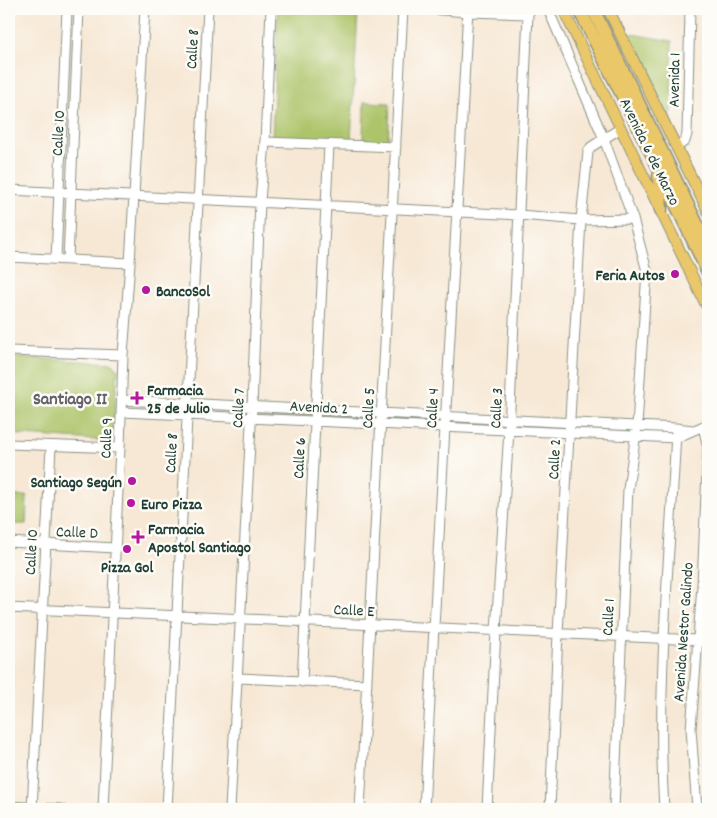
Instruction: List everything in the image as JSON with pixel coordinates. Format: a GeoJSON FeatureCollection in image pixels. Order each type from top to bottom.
{"type":"FeatureCollection","features":[{"type":"Feature","properties":{"kind":"highway","name":"Avenida 6 de Marzo"},"geometry":{"type":"LineString","coordinates":[[579,9],[659,168],[708,272]]}},
{"type":"Feature","properties":{"kind":"highway","name":"Avenida 6 de Marzo"},"geometry":{"type":"LineString","coordinates":[[593,9],[708,247]]}},
{"type":"Feature","properties":{"kind":"highway"},"geometry":{"type":"LineString","coordinates":[[659,168],[661,210]]}},
{"type":"Feature","properties":{"kind":"main road","name":"Avenida 6 de Marzo"},"geometry":{"type":"LineString","coordinates":[[563,9],[708,309]]}},
{"type":"Feature","properties":{"kind":"main road","name":"Avenida 6 de Marzo"},"geometry":{"type":"LineString","coordinates":[[608,9],[708,211]]}},
{"type":"Feature","properties":{"kind":"street","name":"Calle 10"},"geometry":{"type":"LineString","coordinates":[[56,259],[68,9]]}},
{"type":"Feature","properties":{"kind":"street","name":"Calle 10"},"geometry":{"type":"LineString","coordinates":[[68,260],[69,193],[79,9]]}},
{"type":"Feature","properties":{"kind":"street","name":"Calle 9"},"geometry":{"type":"LineString","coordinates":[[102,809],[122,412],[123,355],[145,9]]}},
{"type":"Feature","properties":{"kind":"street","name":"Calle 8"},"geometry":{"type":"LineString","coordinates":[[167,809],[208,9]]}},
{"type":"Feature","properties":{"kind":"street","name":"Calle 7"},"geometry":{"type":"LineString","coordinates":[[230,809],[252,418],[260,201],[265,142],[271,9]]}},
{"type":"Feature","properties":{"kind":"street","name":"Calle 5"},"geometry":{"type":"LineString","coordinates":[[360,809],[403,9]]}},
{"type":"Feature","properties":{"kind":"street"},"geometry":{"type":"LineString","coordinates":[[428,9],[530,11]]}},
{"type":"Feature","properties":{"kind":"street","name":"Calle 1"},"geometry":{"type":"LineString","coordinates":[[548,9],[604,139],[633,219],[647,271],[637,426],[628,489],[614,809]]}},
{"type":"Feature","properties":{"kind":"street","name":"Avenida 1"},"geometry":{"type":"LineString","coordinates":[[677,146],[685,140],[687,134],[690,9]]}},
{"type":"Feature","properties":{"kind":"street","name":"Calle 4"},"geometry":{"type":"LineString","coordinates":[[424,809],[468,11]]}},
{"type":"Feature","properties":{"kind":"street","name":"Calle 3"},"geometry":{"type":"LineString","coordinates":[[487,809],[496,631],[510,430],[530,11]]}},
{"type":"Feature","properties":{"kind":"street","name":"Calle 2"},"geometry":{"type":"LineString","coordinates":[[550,809],[581,220],[588,152],[591,147],[621,128]]}},
{"type":"Feature","properties":{"kind":"street"},"geometry":{"type":"LineString","coordinates":[[265,142],[396,147]]}},
{"type":"Feature","properties":{"kind":"street","name":"Calle 6"},"geometry":{"type":"LineString","coordinates":[[302,682],[329,145]]}},
{"type":"Feature","properties":{"kind":"street"},"geometry":{"type":"LineString","coordinates":[[9,190],[519,214],[581,220],[633,219]]}},
{"type":"Feature","properties":{"kind":"street"},"geometry":{"type":"LineString","coordinates":[[9,256],[130,263]]}},
{"type":"Feature","properties":{"kind":"street"},"geometry":{"type":"LineString","coordinates":[[9,351],[123,355]]}},
{"type":"Feature","properties":{"kind":"street","name":"Avenida 2"},"geometry":{"type":"LineString","coordinates":[[122,400],[570,422],[693,430]]}},
{"type":"Feature","properties":{"kind":"street","name":"Avenida 2"},"geometry":{"type":"LineString","coordinates":[[122,412],[676,438],[706,425]]}},
{"type":"Feature","properties":{"kind":"street","name":"Avenida Nestor Galindo"},"geometry":{"type":"LineString","coordinates":[[697,809],[690,729],[705,588],[708,448],[706,425]]}},
{"type":"Feature","properties":{"kind":"street","name":"Avenida Nestor Galindo"},"geometry":{"type":"LineString","coordinates":[[664,809],[661,758],[664,639],[676,428]]}},
{"type":"Feature","properties":{"kind":"street"},"geometry":{"type":"LineString","coordinates":[[9,444],[120,448]]}},
{"type":"Feature","properties":{"kind":"street","name":"Calle 10"},"geometry":{"type":"LineString","coordinates":[[32,808],[51,446]]}},
{"type":"Feature","properties":{"kind":"street","name":"Calle D"},"geometry":{"type":"LineString","coordinates":[[9,542],[115,548]]}},
{"type":"Feature","properties":{"kind":"street","name":"Calle E"},"geometry":{"type":"LineString","coordinates":[[9,608],[698,640]]}},
{"type":"Feature","properties":{"kind":"street"},"geometry":{"type":"LineString","coordinates":[[238,678],[367,684]]}},
{"type":"Feature","properties":{"kind":"street"},"geometry":{"type":"LineString","coordinates":[[9,806],[61,809]]}},
{"type":"Feature","properties":{"kind":"green space"},"geometry":{"type":"Polygon","coordinates":[[[278,9],[358,11],[351,140],[272,137],[278,9]]]}},
{"type":"Feature","properties":{"kind":"green space"},"geometry":{"type":"Polygon","coordinates":[[[626,33],[672,41],[671,123],[626,33]]]}},
{"type":"Feature","properties":{"kind":"green space"},"geometry":{"type":"Polygon","coordinates":[[[364,102],[390,103],[388,142],[363,141],[364,102]]]}},
{"type":"Feature","properties":{"kind":"green space"},"geometry":{"type":"Polygon","coordinates":[[[9,357],[113,363],[118,369],[112,437],[110,441],[9,434],[9,357]]]}},
{"type":"Feature","properties":{"kind":"green space"},"geometry":{"type":"Polygon","coordinates":[[[9,496],[27,496],[26,524],[9,524],[9,496]]]}},
{"type":"Feature","properties":{"kind":"place","name":"Feria Autos"},"geometry":{"type":"Point","coordinates":[675,274]}},
{"type":"Feature","properties":{"kind":"place","name":"BancoSol"},"geometry":{"type":"Point","coordinates":[146,290]}},
{"type":"Feature","properties":{"kind":"place","name":"Farmacia 25 de Julio"},"geometry":{"type":"Point","coordinates":[137,398]}},
{"type":"Feature","properties":{"kind":"place","name":"Santiago Según"},"geometry":{"type":"Point","coordinates":[132,481]}},
{"type":"Feature","properties":{"kind":"place","name":"Euro Pizza"},"geometry":{"type":"Point","coordinates":[131,503]}},
{"type":"Feature","properties":{"kind":"place","name":"Farmacia Apostol Santiago"},"geometry":{"type":"Point","coordinates":[138,537]}},
{"type":"Feature","properties":{"kind":"place","name":"Pizza Gol"},"geometry":{"type":"Point","coordinates":[127,549]}},
{"type":"Feature","properties":{"kind":"district","name":"Santiago II"},"geometry":{"type":"Point","coordinates":[70,398]}}]}
